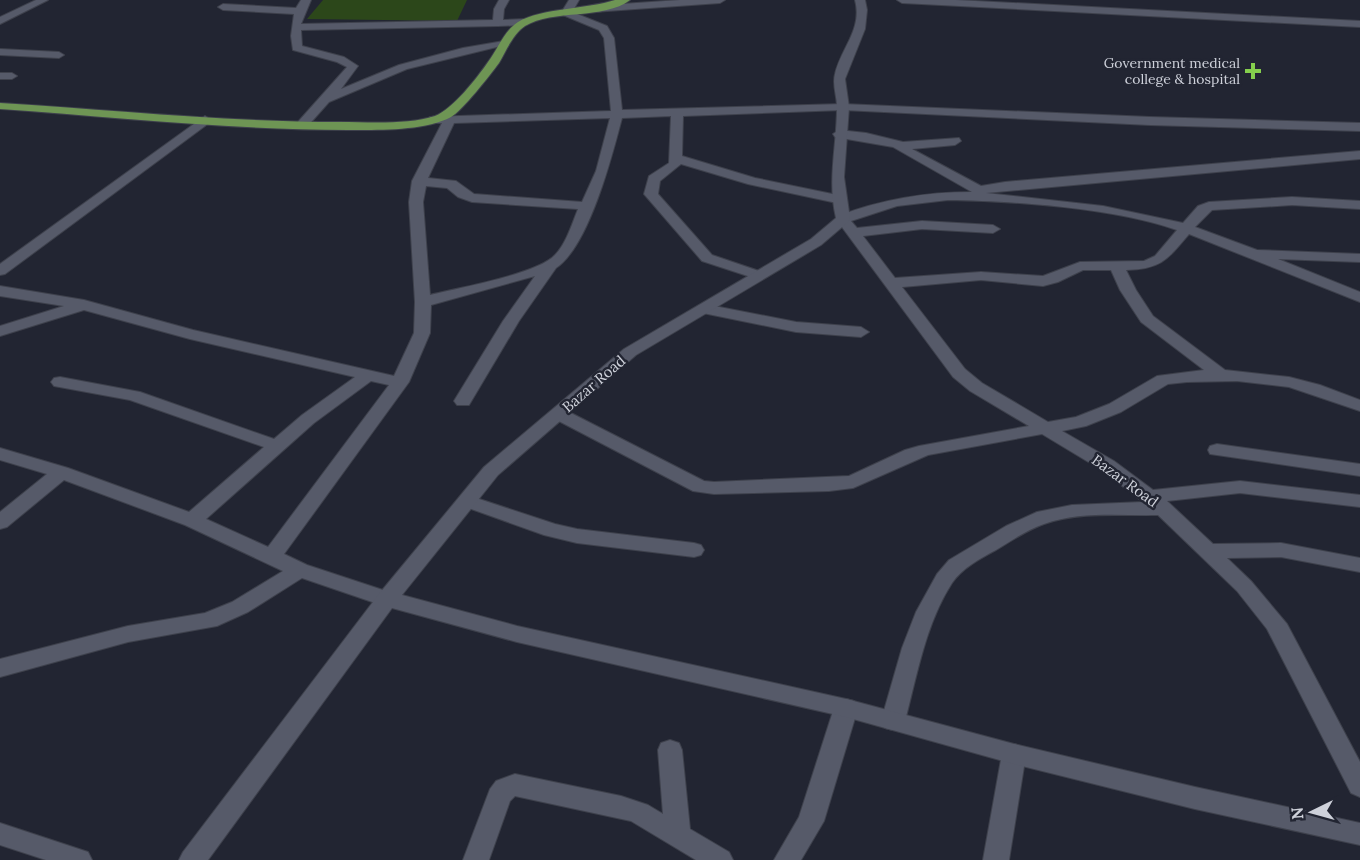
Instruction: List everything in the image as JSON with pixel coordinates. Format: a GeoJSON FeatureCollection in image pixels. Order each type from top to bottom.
{"type":"FeatureCollection","features":[{"type":"Feature","properties":{"kind":"highway"},"geometry":{"type":"LineString","coordinates":[[0,106],[301,126],[382,126],[442,120],[457,106],[493,63],[504,44],[520,25],[625,0]]}},
{"type":"Feature","properties":{"kind":"street"},"geometry":{"type":"LineString","coordinates":[[0,21],[43,0]]}},
{"type":"Feature","properties":{"kind":"street"},"geometry":{"type":"LineString","coordinates":[[301,126],[353,66],[342,60],[308,53],[297,48],[300,11],[306,0]]}},
{"type":"Feature","properties":{"kind":"street"},"geometry":{"type":"LineString","coordinates":[[498,22],[498,9],[504,0]]}},
{"type":"Feature","properties":{"kind":"street"},"geometry":{"type":"LineString","coordinates":[[423,302],[523,276],[551,265],[560,259],[572,242],[602,171],[617,114],[613,59],[607,33],[603,28],[566,13],[574,0]]}},
{"type":"Feature","properties":{"kind":"street"},"geometry":{"type":"LineString","coordinates":[[592,9],[720,0]]}},
{"type":"Feature","properties":{"kind":"street"},"geometry":{"type":"LineString","coordinates":[[851,0],[860,0]]}},
{"type":"Feature","properties":{"kind":"street","name":"Bazar Road"},"geometry":{"type":"LineString","coordinates":[[860,0],[862,11],[859,33],[840,76],[843,107],[839,134],[837,199],[848,226],[960,373],[976,387],[1107,465],[1156,502],[1244,586],[1276,624],[1360,786]]}},
{"type":"Feature","properties":{"kind":"street"},"geometry":{"type":"LineString","coordinates":[[902,0],[1360,24]]}},
{"type":"Feature","properties":{"kind":"street"},"geometry":{"type":"LineString","coordinates":[[1118,0],[1126,12]]}},
{"type":"Feature","properties":{"kind":"street"},"geometry":{"type":"LineString","coordinates":[[223,7],[300,11]]}},
{"type":"Feature","properties":{"kind":"street"},"geometry":{"type":"LineString","coordinates":[[0,13],[15,13]]}},
{"type":"Feature","properties":{"kind":"street"},"geometry":{"type":"LineString","coordinates":[[297,27],[526,22]]}},
{"type":"Feature","properties":{"kind":"street"},"geometry":{"type":"LineString","coordinates":[[324,100],[403,67],[474,48],[504,44]]}},
{"type":"Feature","properties":{"kind":"street"},"geometry":{"type":"LineString","coordinates":[[0,52],[59,55]]}},
{"type":"Feature","properties":{"kind":"street"},"geometry":{"type":"LineString","coordinates":[[271,556],[400,382],[422,333],[423,302],[416,202],[419,181],[442,120],[843,107],[1150,121],[1360,127]]}},
{"type":"Feature","properties":{"kind":"street"},"geometry":{"type":"LineString","coordinates":[[677,112],[677,159],[675,165],[654,179],[651,194],[707,258],[760,276]]}},
{"type":"Feature","properties":{"kind":"street"},"geometry":{"type":"LineString","coordinates":[[4,266],[205,120]]}},
{"type":"Feature","properties":{"kind":"street"},"geometry":{"type":"LineString","coordinates":[[839,134],[866,137],[898,146],[978,190]]}},
{"type":"Feature","properties":{"kind":"street"},"geometry":{"type":"LineString","coordinates":[[898,146],[955,141]]}},
{"type":"Feature","properties":{"kind":"street"},"geometry":{"type":"LineString","coordinates":[[848,226],[876,206],[1028,183],[1360,155]]}},
{"type":"Feature","properties":{"kind":"street"},"geometry":{"type":"LineString","coordinates":[[677,159],[753,181],[837,199]]}},
{"type":"Feature","properties":{"kind":"street"},"geometry":{"type":"LineString","coordinates":[[419,181],[451,184],[472,198],[587,206]]}},
{"type":"Feature","properties":{"kind":"street"},"geometry":{"type":"LineString","coordinates":[[956,194],[1101,210],[1185,229],[1360,297]]}},
{"type":"Feature","properties":{"kind":"street"},"geometry":{"type":"LineString","coordinates":[[892,283],[981,276],[1043,281],[1053,279],[1080,266],[1155,263],[1203,209],[1209,206],[1292,201],[1360,205]]}},
{"type":"Feature","properties":{"kind":"street"},"geometry":{"type":"LineString","coordinates":[[848,226],[922,225],[993,229]]}},
{"type":"Feature","properties":{"kind":"street","name":"Bazar Road"},"geometry":{"type":"LineString","coordinates":[[192,860],[387,599],[491,471],[630,352],[816,242],[848,226]]}},
{"type":"Feature","properties":{"kind":"street"},"geometry":{"type":"LineString","coordinates":[[1247,254],[1360,258]]}},
{"type":"Feature","properties":{"kind":"street"},"geometry":{"type":"LineString","coordinates":[[463,401],[511,321],[551,265]]}},
{"type":"Feature","properties":{"kind":"street"},"geometry":{"type":"LineString","coordinates":[[1117,266],[1134,300],[1147,319],[1221,375]]}},
{"type":"Feature","properties":{"kind":"street"},"geometry":{"type":"LineString","coordinates":[[0,291],[84,305],[190,334],[400,382]]}},
{"type":"Feature","properties":{"kind":"street"},"geometry":{"type":"LineString","coordinates":[[0,331],[84,305]]}},
{"type":"Feature","properties":{"kind":"street"},"geometry":{"type":"LineString","coordinates":[[704,309],[796,327],[861,332]]}},
{"type":"Feature","properties":{"kind":"street"},"geometry":{"type":"LineString","coordinates":[[192,520],[308,419],[368,375]]}},
{"type":"Feature","properties":{"kind":"street"},"geometry":{"type":"LineString","coordinates":[[559,414],[689,483],[714,489],[853,482],[912,454],[1092,418],[1163,380],[1194,375],[1221,375],[1315,388],[1360,406]]}},
{"type":"Feature","properties":{"kind":"street"},"geometry":{"type":"LineString","coordinates":[[60,382],[134,396],[278,446]]}},
{"type":"Feature","properties":{"kind":"street"},"geometry":{"type":"LineString","coordinates":[[1217,450],[1360,470]]}},
{"type":"Feature","properties":{"kind":"street"},"geometry":{"type":"LineString","coordinates":[[0,454],[61,472],[192,520],[300,570],[387,599],[517,634],[846,708],[1014,754],[1195,798],[1360,834]]}},
{"type":"Feature","properties":{"kind":"street"},"geometry":{"type":"LineString","coordinates":[[0,522],[61,472]]}},
{"type":"Feature","properties":{"kind":"street"},"geometry":{"type":"LineString","coordinates":[[893,721],[910,658],[944,579],[952,568],[1014,530],[1045,517],[1063,513],[1156,502],[1240,487],[1360,501]]}},
{"type":"Feature","properties":{"kind":"street"},"geometry":{"type":"LineString","coordinates":[[467,501],[551,530],[577,536],[694,550]]}},
{"type":"Feature","properties":{"kind":"street"},"geometry":{"type":"LineString","coordinates":[[1206,551],[1281,550],[1360,565]]}},
{"type":"Feature","properties":{"kind":"street"},"geometry":{"type":"LineString","coordinates":[[0,668],[128,634],[209,620],[240,607],[300,570]]}},
{"type":"Feature","properties":{"kind":"street"},"geometry":{"type":"LineString","coordinates":[[787,860],[811,821],[846,708]]}},
{"type":"Feature","properties":{"kind":"street"},"geometry":{"type":"LineString","coordinates":[[670,750],[678,835]]}},
{"type":"Feature","properties":{"kind":"street"},"geometry":{"type":"LineString","coordinates":[[996,860],[1014,754]]}},
{"type":"Feature","properties":{"kind":"street"},"geometry":{"type":"LineString","coordinates":[[476,860],[499,797],[505,788],[515,785],[621,807],[639,813],[720,860]]}},
{"type":"Feature","properties":{"kind":"street"},"geometry":{"type":"LineString","coordinates":[[0,834],[17,837],[79,860]]}},
{"type":"Feature","properties":{"kind":"green space"},"geometry":{"type":"Polygon","coordinates":[[[323,0],[467,0],[457,21],[307,19],[323,0]]]}},
{"type":"Feature","properties":{"kind":"place","name":"Government medical college & hospital"},"geometry":{"type":"Point","coordinates":[1253,71]}}]}
